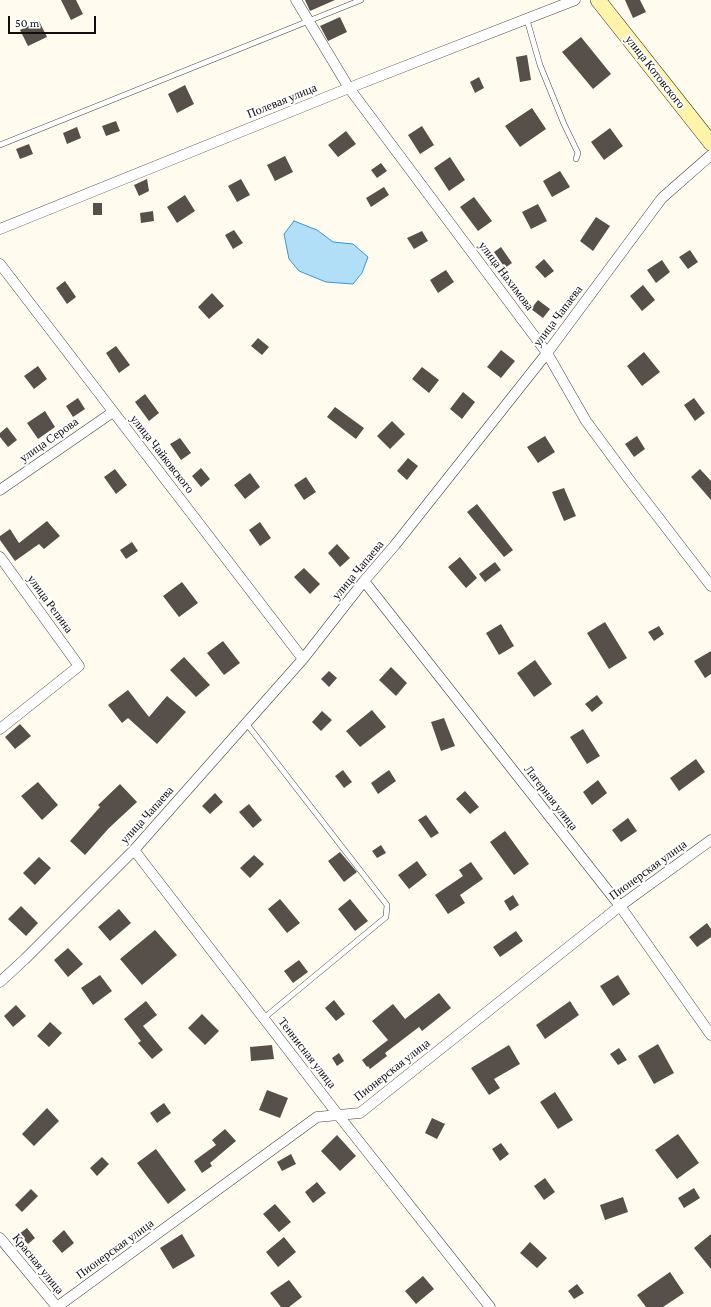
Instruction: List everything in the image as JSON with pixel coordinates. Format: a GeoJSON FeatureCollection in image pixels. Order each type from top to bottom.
{"type":"FeatureCollection","features":[{"type":"Feature","properties":{"kind":"main road","name":"улица Котовского"},"geometry":{"type":"LineString","coordinates":[[598,0],[711,144]]}},
{"type":"Feature","properties":{"kind":"street","name":"улица Нахимова"},"geometry":{"type":"LineString","coordinates":[[296,0],[348,88],[547,353],[586,421],[711,586]]}},
{"type":"Feature","properties":{"kind":"street","name":"Полевая улица"},"geometry":{"type":"LineString","coordinates":[[0,229],[348,88],[527,20],[575,0]]}},
{"type":"Feature","properties":{"kind":"street","name":"улица Чапаева"},"geometry":{"type":"LineString","coordinates":[[0,982],[134,850],[303,659],[364,581],[395,546],[547,353],[662,198],[711,154]]}},
{"type":"Feature","properties":{"kind":"street","name":"улица Чайковского"},"geometry":{"type":"LineString","coordinates":[[0,264],[303,659]]}},
{"type":"Feature","properties":{"kind":"street","name":"улица Серова"},"geometry":{"type":"LineString","coordinates":[[0,490],[113,412]]}},
{"type":"Feature","properties":{"kind":"street","name":"улица Репина"},"geometry":{"type":"LineString","coordinates":[[0,557],[79,666],[0,728]]}},
{"type":"Feature","properties":{"kind":"street","name":"Лагерная улица"},"geometry":{"type":"LineString","coordinates":[[364,581],[620,906],[711,1034]]}},
{"type":"Feature","properties":{"kind":"street","name":"Пионерская улица"},"geometry":{"type":"LineString","coordinates":[[57,1307],[317,1117],[360,1113],[620,906],[711,840]]}},
{"type":"Feature","properties":{"kind":"street","name":"Теннисная улица"},"geometry":{"type":"LineString","coordinates":[[134,850],[339,1116],[490,1307]]}},
{"type":"Feature","properties":{"kind":"street","name":"Красная улица"},"geometry":{"type":"LineString","coordinates":[[2,1244],[57,1307]]}},
{"type":"Feature","properties":{"kind":"lane"},"geometry":{"type":"LineString","coordinates":[[0,145],[361,0]]}},
{"type":"Feature","properties":{"kind":"lane"},"geometry":{"type":"LineString","coordinates":[[527,20],[540,65],[564,124],[578,153],[576,159]]}},
{"type":"Feature","properties":{"kind":"lane"},"geometry":{"type":"LineString","coordinates":[[245,723],[387,905],[386,917],[264,1018]]}},
{"type":"Feature","properties":{"kind":"water"},"geometry":{"type":"Polygon","coordinates":[[[294,221],[317,230],[333,242],[353,244],[368,257],[362,273],[353,284],[326,282],[299,271],[289,259],[284,234],[294,221]]]}},
{"type":"Feature","properties":{"kind":"building"},"geometry":{"type":"Polygon","coordinates":[[[61,0],[76,0],[83,14],[71,20],[61,0]]]}},
{"type":"Feature","properties":{"kind":"building"},"geometry":{"type":"Polygon","coordinates":[[[305,0],[335,0],[310,11],[305,0]]]}},
{"type":"Feature","properties":{"kind":"building"},"geometry":{"type":"Polygon","coordinates":[[[625,0],[640,0],[646,12],[633,18],[625,0]]]}},
{"type":"Feature","properties":{"kind":"building"},"geometry":{"type":"Polygon","coordinates":[[[340,17],[347,32],[328,41],[320,26],[340,17]]]}},
{"type":"Feature","properties":{"kind":"building"},"geometry":{"type":"Polygon","coordinates":[[[39,21],[47,37],[28,46],[20,30],[39,21]]]}},
{"type":"Feature","properties":{"kind":"building"},"geometry":{"type":"Polygon","coordinates":[[[581,37],[611,74],[593,89],[562,52],[581,37]]]}},
{"type":"Feature","properties":{"kind":"building"},"geometry":{"type":"Polygon","coordinates":[[[527,55],[531,80],[520,82],[516,57],[527,55]]]}},
{"type":"Feature","properties":{"kind":"building"},"geometry":{"type":"Polygon","coordinates":[[[479,77],[484,88],[475,93],[470,82],[479,77]]]}},
{"type":"Feature","properties":{"kind":"building"},"geometry":{"type":"Polygon","coordinates":[[[185,85],[194,104],[177,113],[168,94],[185,85]]]}},
{"type":"Feature","properties":{"kind":"building"},"geometry":{"type":"Polygon","coordinates":[[[532,108],[546,129],[520,147],[505,126],[532,108]]]}},
{"type":"Feature","properties":{"kind":"building"},"geometry":{"type":"Polygon","coordinates":[[[116,121],[120,131],[106,136],[102,126],[116,121]]]}},
{"type":"Feature","properties":{"kind":"building"},"geometry":{"type":"Polygon","coordinates":[[[422,126],[434,145],[420,154],[408,135],[422,126]]]}},
{"type":"Feature","properties":{"kind":"building"},"geometry":{"type":"Polygon","coordinates":[[[77,127],[81,138],[67,144],[63,133],[77,127]]]}},
{"type":"Feature","properties":{"kind":"building"},"geometry":{"type":"Polygon","coordinates":[[[610,128],[623,146],[604,160],[591,142],[610,128]]]}},
{"type":"Feature","properties":{"kind":"building"},"geometry":{"type":"Polygon","coordinates":[[[346,131],[356,144],[338,157],[328,145],[346,131]]]}},
{"type":"Feature","properties":{"kind":"building"},"geometry":{"type":"Polygon","coordinates":[[[29,144],[33,154],[20,159],[16,149],[29,144]]]}},
{"type":"Feature","properties":{"kind":"building"},"geometry":{"type":"Polygon","coordinates":[[[285,156],[293,172],[275,181],[267,165],[285,156]]]}},
{"type":"Feature","properties":{"kind":"building"},"geometry":{"type":"Polygon","coordinates":[[[450,157],[465,180],[449,191],[434,168],[450,157]]]}},
{"type":"Feature","properties":{"kind":"building"},"geometry":{"type":"Polygon","coordinates":[[[381,163],[387,171],[377,178],[371,170],[381,163]]]}},
{"type":"Feature","properties":{"kind":"building"},"geometry":{"type":"Polygon","coordinates":[[[560,171],[570,187],[552,197],[543,181],[560,171]]]}},
{"type":"Feature","properties":{"kind":"building"},"geometry":{"type":"Polygon","coordinates":[[[147,179],[149,191],[139,196],[134,185],[147,179]]]}},
{"type":"Feature","properties":{"kind":"building"},"geometry":{"type":"Polygon","coordinates":[[[241,179],[250,195],[237,202],[228,186],[241,179]]]}},
{"type":"Feature","properties":{"kind":"building"},"geometry":{"type":"Polygon","coordinates":[[[384,187],[389,195],[371,207],[366,198],[384,187]]]}},
{"type":"Feature","properties":{"kind":"building"},"geometry":{"type":"Polygon","coordinates":[[[185,195],[195,211],[177,223],[167,207],[185,195]]]}},
{"type":"Feature","properties":{"kind":"building"},"geometry":{"type":"Polygon","coordinates":[[[474,197],[492,221],[478,231],[460,207],[474,197]]]}},
{"type":"Feature","properties":{"kind":"building"},"geometry":{"type":"Polygon","coordinates":[[[93,203],[102,203],[102,215],[93,215],[93,203]]]}},
{"type":"Feature","properties":{"kind":"building"},"geometry":{"type":"Polygon","coordinates":[[[538,204],[547,221],[531,229],[522,212],[538,204]]]}},
{"type":"Feature","properties":{"kind":"building"},"geometry":{"type":"Polygon","coordinates":[[[153,211],[154,221],[141,223],[140,213],[153,211]]]}},
{"type":"Feature","properties":{"kind":"building"},"geometry":{"type":"Polygon","coordinates":[[[596,217],[610,226],[593,251],[580,241],[596,217]]]}},
{"type":"Feature","properties":{"kind":"building"},"geometry":{"type":"Polygon","coordinates":[[[234,230],[243,243],[233,249],[225,235],[234,230]]]}},
{"type":"Feature","properties":{"kind":"building"},"geometry":{"type":"Polygon","coordinates":[[[422,231],[428,241],[414,249],[407,238],[422,231]]]}},
{"type":"Feature","properties":{"kind":"building"},"geometry":{"type":"Polygon","coordinates":[[[501,247],[512,263],[505,268],[494,252],[501,247]]]}},
{"type":"Feature","properties":{"kind":"building"},"geometry":{"type":"Polygon","coordinates":[[[690,250],[698,262],[688,269],[679,257],[690,250]]]}},
{"type":"Feature","properties":{"kind":"building"},"geometry":{"type":"Polygon","coordinates":[[[544,259],[554,271],[545,278],[535,267],[544,259]]]}},
{"type":"Feature","properties":{"kind":"building"},"geometry":{"type":"Polygon","coordinates":[[[662,260],[670,272],[656,283],[647,270],[662,260]]]}},
{"type":"Feature","properties":{"kind":"building"},"geometry":{"type":"Polygon","coordinates":[[[446,270],[454,282],[438,293],[430,280],[446,270]]]}},
{"type":"Feature","properties":{"kind":"building"},"geometry":{"type":"Polygon","coordinates":[[[65,281],[76,297],[67,304],[56,288],[65,281]]]}},
{"type":"Feature","properties":{"kind":"building"},"geometry":{"type":"Polygon","coordinates":[[[643,285],[655,300],[642,311],[630,296],[643,285]]]}},
{"type":"Feature","properties":{"kind":"building"},"geometry":{"type":"Polygon","coordinates":[[[212,293],[224,306],[209,319],[198,307],[212,293]]]}},
{"type":"Feature","properties":{"kind":"building"},"geometry":{"type":"Polygon","coordinates":[[[538,300],[550,309],[543,318],[531,309],[538,300]]]}},
{"type":"Feature","properties":{"kind":"building"},"geometry":{"type":"Polygon","coordinates":[[[258,338],[269,347],[262,355],[251,346],[258,338]]]}},
{"type":"Feature","properties":{"kind":"building"},"geometry":{"type":"Polygon","coordinates":[[[116,346],[130,365],[119,373],[106,353],[116,346]]]}},
{"type":"Feature","properties":{"kind":"building"},"geometry":{"type":"Polygon","coordinates":[[[501,350],[515,361],[501,378],[487,367],[501,350]]]}},
{"type":"Feature","properties":{"kind":"building"},"geometry":{"type":"Polygon","coordinates":[[[644,352],[660,372],[642,386],[627,366],[644,352]]]}},
{"type":"Feature","properties":{"kind":"building"},"geometry":{"type":"Polygon","coordinates":[[[38,366],[47,379],[34,389],[24,376],[38,366]]]}},
{"type":"Feature","properties":{"kind":"building"},"geometry":{"type":"Polygon","coordinates":[[[422,367],[439,380],[429,393],[412,379],[422,367]]]}},
{"type":"Feature","properties":{"kind":"building"},"geometry":{"type":"Polygon","coordinates":[[[463,392],[475,402],[462,419],[450,409],[463,392]]]}},
{"type":"Feature","properties":{"kind":"building"},"geometry":{"type":"Polygon","coordinates":[[[145,394],[159,413],[149,421],[135,402],[145,394]]]}},
{"type":"Feature","properties":{"kind":"building"},"geometry":{"type":"Polygon","coordinates":[[[78,398],[85,409],[73,417],[66,406],[78,398]]]}},
{"type":"Feature","properties":{"kind":"building"},"geometry":{"type":"Polygon","coordinates":[[[694,398],[705,413],[695,421],[684,405],[694,398]]]}},
{"type":"Feature","properties":{"kind":"building"},"geometry":{"type":"Polygon","coordinates":[[[335,407],[364,428],[356,439],[327,417],[335,407]]]}},
{"type":"Feature","properties":{"kind":"building"},"geometry":{"type":"Polygon","coordinates":[[[45,411],[55,427],[38,439],[27,423],[45,411]]]}},
{"type":"Feature","properties":{"kind":"building"},"geometry":{"type":"Polygon","coordinates":[[[392,421],[405,434],[390,449],[377,436],[392,421]]]}},
{"type":"Feature","properties":{"kind":"building"},"geometry":{"type":"Polygon","coordinates":[[[7,427],[17,440],[8,447],[0,437],[0,433],[7,427]]]}},
{"type":"Feature","properties":{"kind":"building"},"geometry":{"type":"Polygon","coordinates":[[[545,436],[555,452],[538,463],[527,447],[545,436]]]}},
{"type":"Feature","properties":{"kind":"building"},"geometry":{"type":"Polygon","coordinates":[[[637,436],[645,449],[634,457],[625,444],[637,436]]]}},
{"type":"Feature","properties":{"kind":"building"},"geometry":{"type":"Polygon","coordinates":[[[180,438],[191,453],[181,460],[170,444],[180,438]]]}},
{"type":"Feature","properties":{"kind":"building"},"geometry":{"type":"Polygon","coordinates":[[[408,458],[418,466],[407,480],[397,471],[408,458]]]}},
{"type":"Feature","properties":{"kind":"building"},"geometry":{"type":"Polygon","coordinates":[[[201,468],[210,479],[201,487],[192,476],[201,468]]]}},
{"type":"Feature","properties":{"kind":"building"},"geometry":{"type":"Polygon","coordinates":[[[115,469],[127,485],[116,494],[104,477],[115,469]]]}},
{"type":"Feature","properties":{"kind":"building"},"geometry":{"type":"Polygon","coordinates":[[[700,469],[711,481],[711,500],[691,477],[700,469]]]}},
{"type":"Feature","properties":{"kind":"building"},"geometry":{"type":"Polygon","coordinates":[[[250,473],[260,487],[245,499],[234,485],[250,473]]]}},
{"type":"Feature","properties":{"kind":"building"},"geometry":{"type":"Polygon","coordinates":[[[306,477],[316,492],[304,500],[294,485],[306,477]]]}},
{"type":"Feature","properties":{"kind":"building"},"geometry":{"type":"Polygon","coordinates":[[[564,488],[576,516],[564,521],[552,492],[564,488]]]}},
{"type":"Feature","properties":{"kind":"building"},"geometry":{"type":"Polygon","coordinates":[[[477,504],[513,550],[504,557],[467,512],[477,504]]]}},
{"type":"Feature","properties":{"kind":"building"},"geometry":{"type":"Polygon","coordinates":[[[47,521],[60,536],[44,549],[39,544],[15,561],[0,540],[0,536],[10,529],[19,543],[47,521]]]}},
{"type":"Feature","properties":{"kind":"building"},"geometry":{"type":"Polygon","coordinates":[[[260,522],[271,538],[260,546],[249,530],[260,522]]]}},
{"type":"Feature","properties":{"kind":"building"},"geometry":{"type":"Polygon","coordinates":[[[132,542],[138,551],[126,559],[120,550],[132,542]]]}},
{"type":"Feature","properties":{"kind":"building"},"geometry":{"type":"Polygon","coordinates":[[[337,544],[350,558],[340,567],[328,553],[337,544]]]}},
{"type":"Feature","properties":{"kind":"building"},"geometry":{"type":"Polygon","coordinates":[[[460,557],[477,578],[466,588],[448,567],[460,557]]]}},
{"type":"Feature","properties":{"kind":"building"},"geometry":{"type":"Polygon","coordinates":[[[495,562],[501,570],[485,582],[479,574],[495,562]]]}},
{"type":"Feature","properties":{"kind":"building"},"geometry":{"type":"Polygon","coordinates":[[[304,568],[320,584],[310,594],[294,577],[304,568]]]}},
{"type":"Feature","properties":{"kind":"building"},"geometry":{"type":"Polygon","coordinates":[[[182,582],[198,603],[179,617],[163,596],[182,582]]]}},
{"type":"Feature","properties":{"kind":"building"},"geometry":{"type":"Polygon","coordinates":[[[605,622],[627,658],[609,669],[587,633],[605,622]]]}},
{"type":"Feature","properties":{"kind":"building"},"geometry":{"type":"Polygon","coordinates":[[[501,624],[514,646],[499,655],[486,633],[501,624]]]}},
{"type":"Feature","properties":{"kind":"building"},"geometry":{"type":"Polygon","coordinates":[[[659,626],[664,634],[654,641],[648,632],[659,626]]]}},
{"type":"Feature","properties":{"kind":"building"},"geometry":{"type":"Polygon","coordinates":[[[223,641],[240,663],[224,675],[207,653],[223,641]]]}},
{"type":"Feature","properties":{"kind":"building"},"geometry":{"type":"Polygon","coordinates":[[[711,651],[711,674],[705,678],[694,661],[711,651]]]}},
{"type":"Feature","properties":{"kind":"building"},"geometry":{"type":"Polygon","coordinates":[[[184,657],[210,685],[196,697],[170,670],[184,657]]]}},
{"type":"Feature","properties":{"kind":"building"},"geometry":{"type":"Polygon","coordinates":[[[535,660],[552,684],[534,697],[517,673],[535,660]]]}},
{"type":"Feature","properties":{"kind":"building"},"geometry":{"type":"Polygon","coordinates":[[[391,667],[407,683],[396,696],[379,680],[391,667]]]}},
{"type":"Feature","properties":{"kind":"building"},"geometry":{"type":"Polygon","coordinates":[[[329,671],[337,678],[329,687],[321,679],[329,671]]]}},
{"type":"Feature","properties":{"kind":"building"},"geometry":{"type":"Polygon","coordinates":[[[128,690],[149,717],[167,696],[186,712],[157,744],[128,718],[122,723],[108,705],[128,690]]]}},
{"type":"Feature","properties":{"kind":"building"},"geometry":{"type":"Polygon","coordinates":[[[597,695],[603,703],[592,712],[585,704],[597,695]]]}},
{"type":"Feature","properties":{"kind":"building"},"geometry":{"type":"Polygon","coordinates":[[[372,710],[386,727],[360,747],[346,731],[372,710]]]}},
{"type":"Feature","properties":{"kind":"building"},"geometry":{"type":"Polygon","coordinates":[[[322,711],[332,720],[321,731],[312,722],[322,711]]]}},
{"type":"Feature","properties":{"kind":"building"},"geometry":{"type":"Polygon","coordinates":[[[444,718],[455,746],[441,751],[431,722],[444,718]]]}},
{"type":"Feature","properties":{"kind":"building"},"geometry":{"type":"Polygon","coordinates":[[[20,724],[31,736],[15,749],[5,737],[20,724]]]}},
{"type":"Feature","properties":{"kind":"building"},"geometry":{"type":"Polygon","coordinates":[[[583,729],[600,756],[587,764],[570,737],[583,729]]]}},
{"type":"Feature","properties":{"kind":"building"},"geometry":{"type":"Polygon","coordinates":[[[696,759],[705,772],[679,791],[670,778],[696,759]]]}},
{"type":"Feature","properties":{"kind":"building"},"geometry":{"type":"Polygon","coordinates":[[[343,770],[352,782],[344,788],[335,776],[343,770]]]}},
{"type":"Feature","properties":{"kind":"building"},"geometry":{"type":"Polygon","coordinates":[[[389,770],[396,781],[378,794],[371,783],[389,770]]]}},
{"type":"Feature","properties":{"kind":"building"},"geometry":{"type":"Polygon","coordinates":[[[598,780],[607,793],[592,805],[583,792],[598,780]]]}},
{"type":"Feature","properties":{"kind":"building"},"geometry":{"type":"Polygon","coordinates":[[[38,782],[58,805],[42,820],[21,796],[38,782]]]}},
{"type":"Feature","properties":{"kind":"building"},"geometry":{"type":"Polygon","coordinates":[[[120,784],[137,802],[109,828],[85,855],[70,841],[100,807],[98,805],[120,784]]]}},
{"type":"Feature","properties":{"kind":"building"},"geometry":{"type":"Polygon","coordinates":[[[465,791],[479,807],[470,814],[456,799],[465,791]]]}},
{"type":"Feature","properties":{"kind":"building"},"geometry":{"type":"Polygon","coordinates":[[[215,793],[223,802],[210,814],[202,806],[215,793]]]}},
{"type":"Feature","properties":{"kind":"building"},"geometry":{"type":"Polygon","coordinates":[[[249,804],[262,820],[253,828],[239,812],[249,804]]]}},
{"type":"Feature","properties":{"kind":"building"},"geometry":{"type":"Polygon","coordinates":[[[426,815],[439,833],[431,838],[418,820],[426,815]]]}},
{"type":"Feature","properties":{"kind":"building"},"geometry":{"type":"Polygon","coordinates":[[[628,818],[637,831],[621,842],[612,830],[628,818]]]}},
{"type":"Feature","properties":{"kind":"building"},"geometry":{"type":"Polygon","coordinates":[[[505,831],[529,864],[514,875],[490,842],[505,831]]]}},
{"type":"Feature","properties":{"kind":"building"},"geometry":{"type":"Polygon","coordinates":[[[381,845],[386,853],[377,858],[372,851],[381,845]]]}},
{"type":"Feature","properties":{"kind":"building"},"geometry":{"type":"Polygon","coordinates":[[[340,852],[357,872],[344,882],[328,861],[340,852]]]}},
{"type":"Feature","properties":{"kind":"building"},"geometry":{"type":"Polygon","coordinates":[[[254,855],[264,864],[250,878],[240,868],[254,855]]]}},
{"type":"Feature","properties":{"kind":"building"},"geometry":{"type":"Polygon","coordinates":[[[39,857],[51,868],[35,885],[23,873],[39,857]]]}},
{"type":"Feature","properties":{"kind":"building"},"geometry":{"type":"Polygon","coordinates":[[[417,861],[427,875],[409,889],[398,875],[417,861]]]}},
{"type":"Feature","properties":{"kind":"building"},"geometry":{"type":"Polygon","coordinates":[[[471,862],[483,879],[460,895],[465,903],[448,914],[435,895],[463,876],[459,870],[471,862]]]}},
{"type":"Feature","properties":{"kind":"building"},"geometry":{"type":"Polygon","coordinates":[[[513,895],[519,905],[510,911],[504,901],[513,895]]]}},
{"type":"Feature","properties":{"kind":"building"},"geometry":{"type":"Polygon","coordinates":[[[280,899],[300,923],[287,933],[268,909],[280,899]]]}},
{"type":"Feature","properties":{"kind":"building"},"geometry":{"type":"Polygon","coordinates":[[[350,899],[368,921],[355,931],[338,909],[350,899]]]}},
{"type":"Feature","properties":{"kind":"building"},"geometry":{"type":"Polygon","coordinates":[[[21,906],[38,923],[26,936],[8,919],[21,906]]]}},
{"type":"Feature","properties":{"kind":"building"},"geometry":{"type":"Polygon","coordinates":[[[119,909],[131,923],[110,941],[98,927],[119,909]]]}},
{"type":"Feature","properties":{"kind":"building"},"geometry":{"type":"Polygon","coordinates":[[[707,923],[711,929],[711,937],[697,947],[689,937],[707,923]]]}},
{"type":"Feature","properties":{"kind":"building"},"geometry":{"type":"Polygon","coordinates":[[[155,930],[177,955],[142,985],[120,959],[155,930]]]}},
{"type":"Feature","properties":{"kind":"building"},"geometry":{"type":"Polygon","coordinates":[[[516,931],[523,941],[500,957],[493,947],[516,931]]]}},
{"type":"Feature","properties":{"kind":"building"},"geometry":{"type":"Polygon","coordinates":[[[68,948],[83,964],[68,977],[54,960],[68,948]]]}},
{"type":"Feature","properties":{"kind":"building"},"geometry":{"type":"Polygon","coordinates":[[[299,960],[308,972],[293,983],[284,971],[299,960]]]}},
{"type":"Feature","properties":{"kind":"building"},"geometry":{"type":"Polygon","coordinates":[[[100,975],[112,991],[93,1005],[81,988],[100,975]]]}},
{"type":"Feature","properties":{"kind":"building"},"geometry":{"type":"Polygon","coordinates":[[[618,975],[630,994],[613,1006],[600,986],[618,975]]]}},
{"type":"Feature","properties":{"kind":"building"},"geometry":{"type":"Polygon","coordinates":[[[439,993],[451,1008],[422,1031],[419,1027],[385,1053],[387,1056],[370,1069],[368,1066],[367,1067],[362,1060],[388,1040],[372,1021],[393,1004],[405,1019],[439,993]]]}},
{"type":"Feature","properties":{"kind":"building"},"geometry":{"type":"Polygon","coordinates":[[[334,1000],[345,1014],[336,1021],[325,1008],[334,1000]]]}},
{"type":"Feature","properties":{"kind":"building"},"geometry":{"type":"Polygon","coordinates":[[[146,1001],[157,1015],[143,1026],[163,1050],[152,1059],[138,1043],[141,1041],[124,1019],[146,1001]]]}},
{"type":"Feature","properties":{"kind":"building"},"geometry":{"type":"Polygon","coordinates":[[[570,1001],[579,1015],[545,1039],[536,1025],[570,1001]]]}},
{"type":"Feature","properties":{"kind":"building"},"geometry":{"type":"Polygon","coordinates":[[[16,1005],[26,1016],[13,1027],[4,1016],[16,1005]]]}},
{"type":"Feature","properties":{"kind":"building"},"geometry":{"type":"Polygon","coordinates":[[[202,1014],[219,1031],[205,1045],[188,1028],[202,1014]]]}},
{"type":"Feature","properties":{"kind":"building"},"geometry":{"type":"Polygon","coordinates":[[[50,1022],[62,1033],[49,1047],[37,1036],[50,1022]]]}},
{"type":"Feature","properties":{"kind":"building"},"geometry":{"type":"Polygon","coordinates":[[[658,1044],[674,1073],[654,1084],[638,1056],[658,1044]]]}},
{"type":"Feature","properties":{"kind":"building"},"geometry":{"type":"Polygon","coordinates":[[[272,1045],[274,1059],[251,1061],[250,1047],[272,1045]]]}},
{"type":"Feature","properties":{"kind":"building"},"geometry":{"type":"Polygon","coordinates":[[[509,1045],[520,1064],[494,1079],[500,1088],[489,1095],[471,1068],[509,1045]]]}},
{"type":"Feature","properties":{"kind":"building"},"geometry":{"type":"Polygon","coordinates":[[[619,1048],[627,1060],[618,1065],[610,1054],[619,1048]]]}},
{"type":"Feature","properties":{"kind":"building"},"geometry":{"type":"Polygon","coordinates":[[[339,1053],[344,1061],[337,1066],[332,1058],[339,1053]]]}},
{"type":"Feature","properties":{"kind":"building"},"geometry":{"type":"Polygon","coordinates":[[[267,1090],[288,1098],[280,1118],[259,1110],[267,1090]]]}},
{"type":"Feature","properties":{"kind":"building"},"geometry":{"type":"Polygon","coordinates":[[[555,1092],[573,1120],[558,1129],[540,1102],[555,1092]]]}},
{"type":"Feature","properties":{"kind":"building"},"geometry":{"type":"Polygon","coordinates":[[[164,1103],[171,1113],[157,1123],[150,1113],[164,1103]]]}},
{"type":"Feature","properties":{"kind":"building"},"geometry":{"type":"Polygon","coordinates":[[[47,1108],[59,1121],[34,1146],[22,1134],[47,1108]]]}},
{"type":"Feature","properties":{"kind":"building"},"geometry":{"type":"Polygon","coordinates":[[[432,1118],[445,1124],[437,1139],[425,1133],[432,1118]]]}},
{"type":"Feature","properties":{"kind":"building"},"geometry":{"type":"Polygon","coordinates":[[[225,1129],[236,1141],[210,1163],[212,1166],[202,1173],[194,1161],[216,1145],[212,1140],[225,1129]]]}},
{"type":"Feature","properties":{"kind":"building"},"geometry":{"type":"Polygon","coordinates":[[[678,1134],[699,1163],[677,1179],[655,1150],[678,1134]]]}},
{"type":"Feature","properties":{"kind":"building"},"geometry":{"type":"Polygon","coordinates":[[[337,1135],[356,1156],[340,1171],[321,1151],[337,1135]]]}},
{"type":"Feature","properties":{"kind":"building"},"geometry":{"type":"Polygon","coordinates":[[[501,1143],[509,1154],[500,1161],[492,1149],[501,1143]]]}},
{"type":"Feature","properties":{"kind":"building"},"geometry":{"type":"Polygon","coordinates":[[[156,1149],[186,1190],[168,1204],[137,1163],[156,1149]]]}},
{"type":"Feature","properties":{"kind":"building"},"geometry":{"type":"Polygon","coordinates":[[[291,1154],[296,1164],[282,1171],[277,1162],[291,1154]]]}},
{"type":"Feature","properties":{"kind":"building"},"geometry":{"type":"Polygon","coordinates":[[[102,1157],[109,1164],[97,1176],[90,1168],[102,1157]]]}},
{"type":"Feature","properties":{"kind":"building"},"geometry":{"type":"Polygon","coordinates":[[[545,1178],[555,1192],[544,1200],[534,1186],[545,1178]]]}},
{"type":"Feature","properties":{"kind":"building"},"geometry":{"type":"Polygon","coordinates":[[[317,1182],[326,1193],[313,1203],[305,1192],[317,1182]]]}},
{"type":"Feature","properties":{"kind":"building"},"geometry":{"type":"Polygon","coordinates":[[[694,1188],[700,1198],[684,1208],[678,1198],[694,1188]]]}},
{"type":"Feature","properties":{"kind":"building"},"geometry":{"type":"Polygon","coordinates":[[[31,1189],[38,1196],[22,1212],[15,1205],[31,1189]]]}},
{"type":"Feature","properties":{"kind":"building"},"geometry":{"type":"Polygon","coordinates":[[[623,1197],[628,1212],[605,1220],[600,1205],[623,1197]]]}},
{"type":"Feature","properties":{"kind":"building"},"geometry":{"type":"Polygon","coordinates":[[[275,1204],[291,1222],[279,1232],[263,1214],[275,1204]]]}},
{"type":"Feature","properties":{"kind":"building"},"geometry":{"type":"Polygon","coordinates":[[[27,1228],[35,1238],[28,1244],[19,1234],[27,1228]]]}},
{"type":"Feature","properties":{"kind":"building"},"geometry":{"type":"Polygon","coordinates":[[[64,1230],[74,1243],[62,1253],[52,1241],[64,1230]]]}},
{"type":"Feature","properties":{"kind":"building"},"geometry":{"type":"Polygon","coordinates":[[[182,1234],[195,1256],[173,1269],[160,1248],[182,1234]]]}},
{"type":"Feature","properties":{"kind":"building"},"geometry":{"type":"Polygon","coordinates":[[[711,1234],[711,1269],[694,1248],[711,1234]]]}},
{"type":"Feature","properties":{"kind":"building"},"geometry":{"type":"Polygon","coordinates":[[[284,1237],[296,1252],[278,1267],[266,1252],[284,1237]]]}},
{"type":"Feature","properties":{"kind":"building"},"geometry":{"type":"Polygon","coordinates":[[[530,1242],[547,1258],[537,1268],[520,1253],[530,1242]]]}},
{"type":"Feature","properties":{"kind":"building"},"geometry":{"type":"Polygon","coordinates":[[[670,1272],[684,1293],[663,1307],[646,1307],[637,1295],[670,1272]]]}},
{"type":"Feature","properties":{"kind":"building"},"geometry":{"type":"Polygon","coordinates":[[[423,1276],[434,1289],[416,1304],[405,1291],[423,1276]]]}},
{"type":"Feature","properties":{"kind":"building"},"geometry":{"type":"Polygon","coordinates":[[[289,1280],[302,1297],[289,1307],[281,1307],[270,1293],[289,1280]]]}},
{"type":"Feature","properties":{"kind":"building"},"geometry":{"type":"Polygon","coordinates":[[[577,1284],[584,1293],[574,1299],[568,1291],[577,1284]]]}}]}
